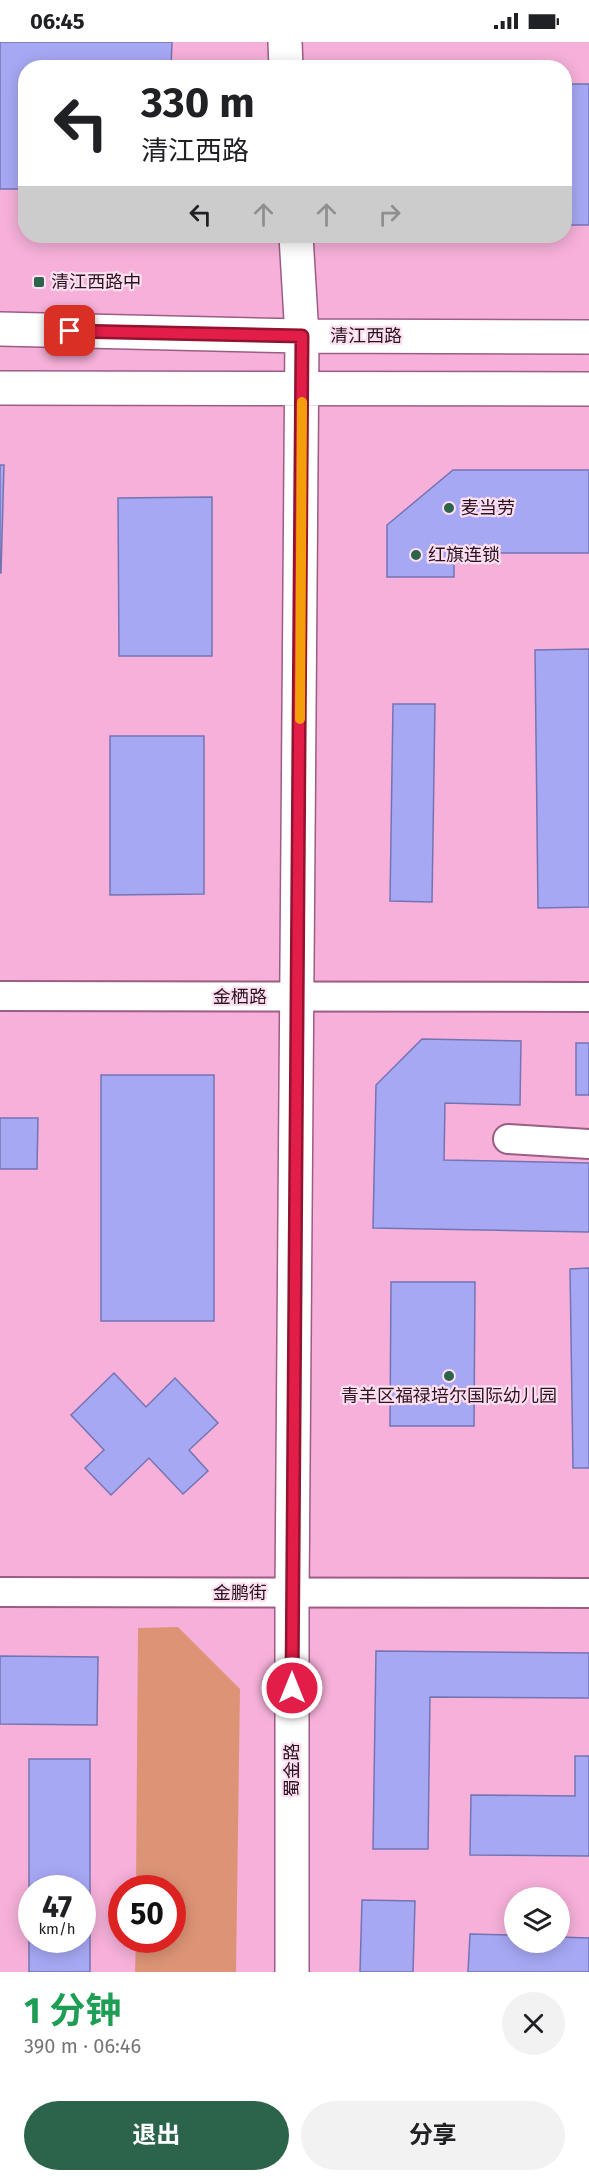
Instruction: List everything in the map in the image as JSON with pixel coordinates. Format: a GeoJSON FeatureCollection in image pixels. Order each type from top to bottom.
{"type":"FeatureCollection","features":[{"type":"Feature","properties":{"kind":"main road"},"geometry":{"type":"LineString","coordinates":[[285,42],[286,60]]}},
{"type":"Feature","properties":{"kind":"main road","name":"蜀金路"},"geometry":{"type":"LineString","coordinates":[[292,1972],[292,1593],[302,390],[302,336],[296,243]]}},
{"type":"Feature","properties":{"kind":"main road","name":"清江西路"},"geometry":{"type":"LineString","coordinates":[[0,329],[302,336],[589,337]]}},
{"type":"Feature","properties":{"kind":"main road"},"geometry":{"type":"LineString","coordinates":[[0,388],[589,389]]}},
{"type":"Feature","properties":{"kind":"street","name":"金栖路"},"geometry":{"type":"LineString","coordinates":[[0,996],[589,997]]}},
{"type":"Feature","properties":{"kind":"street"},"geometry":{"type":"LineString","coordinates":[[508,1139],[589,1144]]}},
{"type":"Feature","properties":{"kind":"street","name":"金鹏街"},"geometry":{"type":"LineString","coordinates":[[0,1592],[589,1593]]}},
{"type":"Feature","properties":{"kind":"shaded area"},"geometry":{"type":"Polygon","coordinates":[[[178,1627],[240,1689],[236,1972],[135,1972],[136,1953],[186,1953],[186,1875],[136,1875],[138,1628],[178,1627]]]}},
{"type":"Feature","properties":{"kind":"building"},"geometry":{"type":"Polygon","coordinates":[[[0,42],[172,42],[171,60],[18,60],[18,189],[0,189],[0,42]]]}},
{"type":"Feature","properties":{"kind":"building"},"geometry":{"type":"Polygon","coordinates":[[[572,84],[589,84],[589,225],[572,225],[572,84]]]}},
{"type":"Feature","properties":{"kind":"building"},"geometry":{"type":"Polygon","coordinates":[[[0,465],[4,465],[1,573],[0,573],[0,465]]]}},
{"type":"Feature","properties":{"kind":"building"},"geometry":{"type":"Polygon","coordinates":[[[453,470],[589,470],[589,553],[454,553],[454,577],[387,577],[387,525],[453,470]]]}},
{"type":"Feature","properties":{"kind":"building"},"geometry":{"type":"Polygon","coordinates":[[[212,497],[212,656],[119,656],[118,498],[212,497]]]}},
{"type":"Feature","properties":{"kind":"building"},"geometry":{"type":"Polygon","coordinates":[[[589,649],[589,907],[538,908],[535,650],[589,649]]]}},
{"type":"Feature","properties":{"kind":"building"},"geometry":{"type":"Polygon","coordinates":[[[393,704],[435,704],[432,902],[390,901],[393,704]]]}},
{"type":"Feature","properties":{"kind":"building"},"geometry":{"type":"Polygon","coordinates":[[[110,736],[204,736],[204,894],[110,895],[110,736]]]}},
{"type":"Feature","properties":{"kind":"building"},"geometry":{"type":"Polygon","coordinates":[[[422,1039],[521,1041],[520,1105],[445,1103],[444,1160],[589,1163],[589,1232],[373,1228],[376,1085],[422,1039]]]}},
{"type":"Feature","properties":{"kind":"building"},"geometry":{"type":"Polygon","coordinates":[[[576,1043],[589,1043],[589,1095],[576,1095],[576,1043]]]}},
{"type":"Feature","properties":{"kind":"building"},"geometry":{"type":"Polygon","coordinates":[[[101,1075],[214,1075],[214,1321],[101,1321],[101,1075]]]}},
{"type":"Feature","properties":{"kind":"building"},"geometry":{"type":"Polygon","coordinates":[[[0,1118],[38,1118],[37,1169],[0,1169],[0,1118]]]}},
{"type":"Feature","properties":{"kind":"building"},"geometry":{"type":"Polygon","coordinates":[[[589,1268],[589,1468],[573,1468],[570,1269],[589,1268]]]}},
{"type":"Feature","properties":{"kind":"building"},"geometry":{"type":"Polygon","coordinates":[[[391,1282],[475,1282],[474,1426],[390,1426],[391,1282]]]}},
{"type":"Feature","properties":{"kind":"building"},"geometry":{"type":"Polygon","coordinates":[[[114,1373],[146,1407],[175,1378],[218,1423],[189,1450],[208,1471],[183,1494],[149,1458],[111,1495],[85,1468],[104,1450],[71,1415],[114,1373]]]}},
{"type":"Feature","properties":{"kind":"building"},"geometry":{"type":"Polygon","coordinates":[[[376,1651],[589,1653],[589,1698],[430,1697],[428,1849],[373,1849],[376,1651]]]}},
{"type":"Feature","properties":{"kind":"building"},"geometry":{"type":"Polygon","coordinates":[[[0,1656],[98,1657],[97,1725],[0,1724],[0,1656]]]}},
{"type":"Feature","properties":{"kind":"building"},"geometry":{"type":"Polygon","coordinates":[[[575,1756],[589,1756],[589,1856],[470,1855],[471,1795],[575,1796],[575,1756]]]}},
{"type":"Feature","properties":{"kind":"building"},"geometry":{"type":"Polygon","coordinates":[[[29,1759],[90,1759],[90,1875],[29,1875],[29,1759]]]}},
{"type":"Feature","properties":{"kind":"building"},"geometry":{"type":"Polygon","coordinates":[[[362,1900],[415,1901],[413,1972],[360,1972],[362,1900]]]}},
{"type":"Feature","properties":{"kind":"building"},"geometry":{"type":"Polygon","coordinates":[[[470,1934],[504,1935],[504,1953],[570,1953],[570,1937],[589,1938],[589,1972],[468,1972],[470,1934]]]}},
{"type":"Feature","properties":{"kind":"building"},"geometry":{"type":"Polygon","coordinates":[[[29,1953],[90,1953],[90,1972],[29,1972],[29,1953]]]}},
{"type":"Feature","properties":{"kind":"slow traffic"},"geometry":{"type":"LineString","coordinates":[[300,719],[302,402]]}},
{"type":"Feature","properties":{"kind":"place","name":"清江西路中"},"geometry":{"type":"Point","coordinates":[39,282]}},
{"type":"Feature","properties":{"kind":"place","name":"麦当劳"},"geometry":{"type":"Point","coordinates":[449,508]}},
{"type":"Feature","properties":{"kind":"place","name":"红旗连锁"},"geometry":{"type":"Point","coordinates":[416,555]}},
{"type":"Feature","properties":{"kind":"place","name":"青羊区福禄培尔国际幼儿园"},"geometry":{"type":"Point","coordinates":[449,1376]}},
{"type":"Feature","properties":{"kind":"route"},"geometry":{"type":"LineString","coordinates":[[70,331],[302,336],[292,1688]]}}]}
